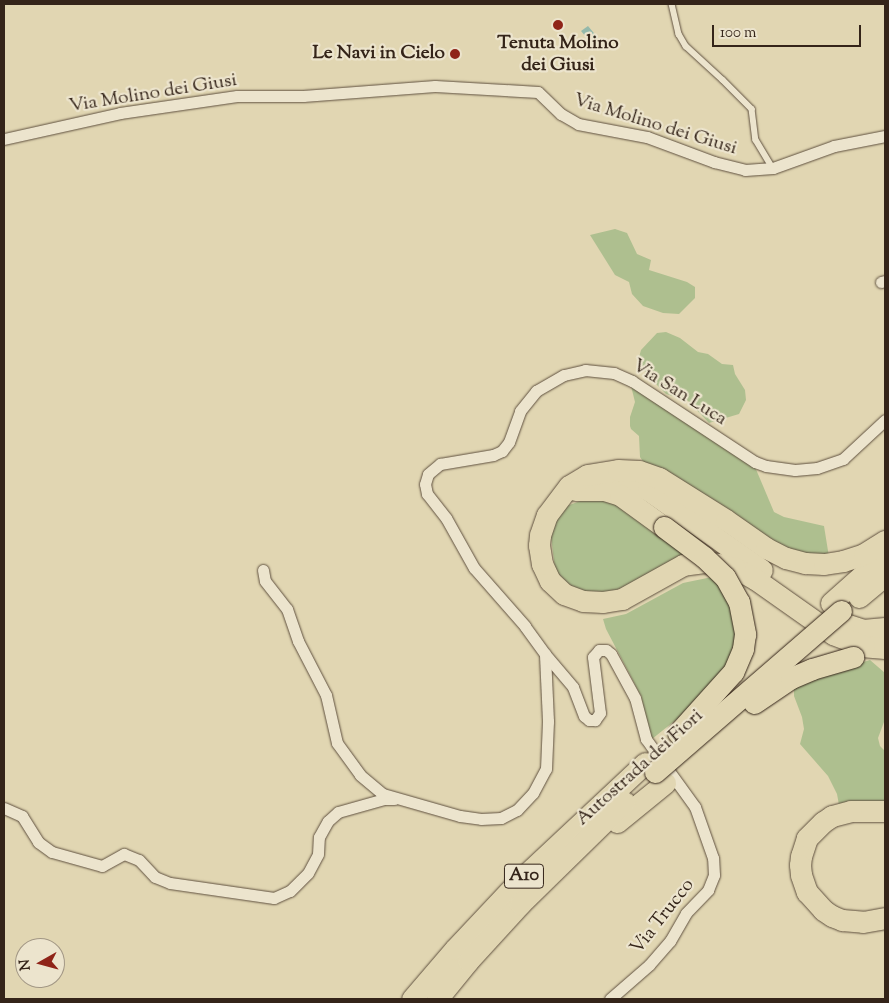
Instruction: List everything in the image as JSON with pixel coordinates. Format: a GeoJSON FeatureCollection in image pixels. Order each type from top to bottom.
{"type":"FeatureCollection","features":[{"type":"Feature","properties":{"kind":"highway"},"geometry":{"type":"LineString","coordinates":[[885,542],[864,554],[824,564],[804,563],[786,558],[766,548],[726,520],[659,478],[639,471],[609,470],[588,475],[569,486],[566,494],[543,525],[540,535],[540,555],[550,581],[573,598],[593,602],[622,598],[682,565],[704,562],[718,564],[735,568],[755,578],[833,634],[864,646],[885,648]]}},
{"type":"Feature","properties":{"kind":"highway"},"geometry":{"type":"LineString","coordinates":[[566,494],[596,481],[609,480],[638,485],[830,618],[852,628],[875,630],[885,628]]}},
{"type":"Feature","properties":{"kind":"highway"},"geometry":{"type":"LineString","coordinates":[[566,494],[604,490],[620,495],[704,557],[725,578],[739,602],[745,634],[743,648],[734,672],[678,733]]}},
{"type":"Feature","properties":{"kind":"highway","name":"Autostrada dei Fiori"},"geometry":{"type":"LineString","coordinates":[[437,999],[491,934],[564,860],[655,773],[836,607],[885,556]]}},
{"type":"Feature","properties":{"kind":"highway","name":"Autostrada dei Fiori"},"geometry":{"type":"LineString","coordinates":[[412,999],[455,949],[518,882],[655,773],[678,733],[836,607],[885,576]]}},
{"type":"Feature","properties":{"kind":"highway"},"geometry":{"type":"LineString","coordinates":[[655,773],[769,691],[812,669],[885,648]]}},
{"type":"Feature","properties":{"kind":"highway"},"geometry":{"type":"LineString","coordinates":[[885,811],[851,811],[832,816],[807,838],[800,865],[801,876],[807,892],[823,910],[832,916],[842,920],[863,922],[885,918]]}},
{"type":"Feature","properties":{"kind":"street","name":"Via Molino dei Giusi"},"geometry":{"type":"LineString","coordinates":[[4,139],[120,113],[237,96],[303,96],[435,86],[538,92],[561,114],[578,124],[647,137],[726,166],[755,170],[773,168],[834,146],[885,136]]}},
{"type":"Feature","properties":{"kind":"street","name":"Via San Luca"},"geometry":{"type":"LineString","coordinates":[[544,654],[525,626],[474,568],[446,518],[429,498],[425,484],[428,474],[435,466],[493,455],[502,450],[509,442],[520,411],[529,399],[545,384],[574,372],[594,370],[614,373],[632,380],[755,462],[795,470],[817,468],[842,459],[885,420]]}},
{"type":"Feature","properties":{"kind":"street"},"geometry":{"type":"LineString","coordinates":[[263,570],[265,581],[287,609],[298,641],[326,695],[337,743],[368,781],[383,794],[460,816],[481,819],[501,818],[517,810],[533,793],[546,769],[548,721],[544,654]]}},
{"type":"Feature","properties":{"kind":"street","name":"Via Trucco"},"geometry":{"type":"LineString","coordinates":[[544,654],[573,687],[584,716],[592,720],[598,718],[600,713],[593,657],[599,650],[606,650],[611,654],[635,698],[646,739],[695,807],[714,864],[711,885],[686,913],[670,941],[649,965],[610,999]]}},
{"type":"Feature","properties":{"kind":"street"},"geometry":{"type":"LineString","coordinates":[[4,808],[22,816],[38,842],[52,852],[102,866],[124,854],[139,860],[155,877],[170,884],[274,898],[290,891],[308,873],[318,854],[319,837],[328,821],[338,812],[384,799],[402,799]]}},
{"type":"Feature","properties":{"kind":"lane"},"geometry":{"type":"LineString","coordinates":[[672,4],[679,34],[686,46],[752,109],[756,140],[773,168]]}},
{"type":"Feature","properties":{"kind":"green space"},"geometry":{"type":"Polygon","coordinates":[[[615,229],[627,233],[637,254],[651,260],[649,270],[687,282],[695,287],[695,298],[679,314],[663,313],[643,306],[632,294],[629,282],[615,275],[590,235],[615,229]]]}},
{"type":"Feature","properties":{"kind":"green space"},"geometry":{"type":"Polygon","coordinates":[[[666,332],[680,338],[698,352],[708,354],[722,364],[733,365],[735,374],[745,390],[746,400],[739,414],[709,423],[688,401],[666,394],[648,376],[638,361],[641,350],[657,333],[666,332]]]}},
{"type":"Feature","properties":{"kind":"green space"},"geometry":{"type":"Polygon","coordinates":[[[631,386],[755,467],[774,512],[784,517],[824,526],[829,557],[788,550],[644,463],[640,457],[639,436],[630,426],[630,417],[635,402],[631,386]]]}},
{"type":"Feature","properties":{"kind":"green space"},"geometry":{"type":"Polygon","coordinates":[[[591,497],[606,498],[688,557],[617,593],[578,592],[555,569],[551,536],[557,515],[564,507],[591,497]]]}},
{"type":"Feature","properties":{"kind":"green space"},"geometry":{"type":"Polygon","coordinates":[[[712,577],[727,594],[736,638],[727,671],[687,711],[652,739],[641,696],[606,629],[603,619],[626,614],[683,583],[712,577]]]}},
{"type":"Feature","properties":{"kind":"green space"},"geometry":{"type":"Polygon","coordinates":[[[870,660],[885,673],[884,722],[878,738],[880,746],[885,751],[885,804],[839,805],[837,794],[828,776],[800,744],[804,729],[802,717],[794,696],[794,684],[870,660]]]}},
{"type":"Feature","properties":{"kind":"shaded area"},"geometry":{"type":"Polygon","coordinates":[[[588,26],[598,38],[592,44],[581,31],[588,26]]]}},
{"type":"Feature","properties":{"kind":"place","name":"Tenuta Molino dei Giusi"},"geometry":{"type":"Point","coordinates":[558,25]}},
{"type":"Feature","properties":{"kind":"place","name":"Le Navi in Cielo"},"geometry":{"type":"Point","coordinates":[455,54]}}]}
